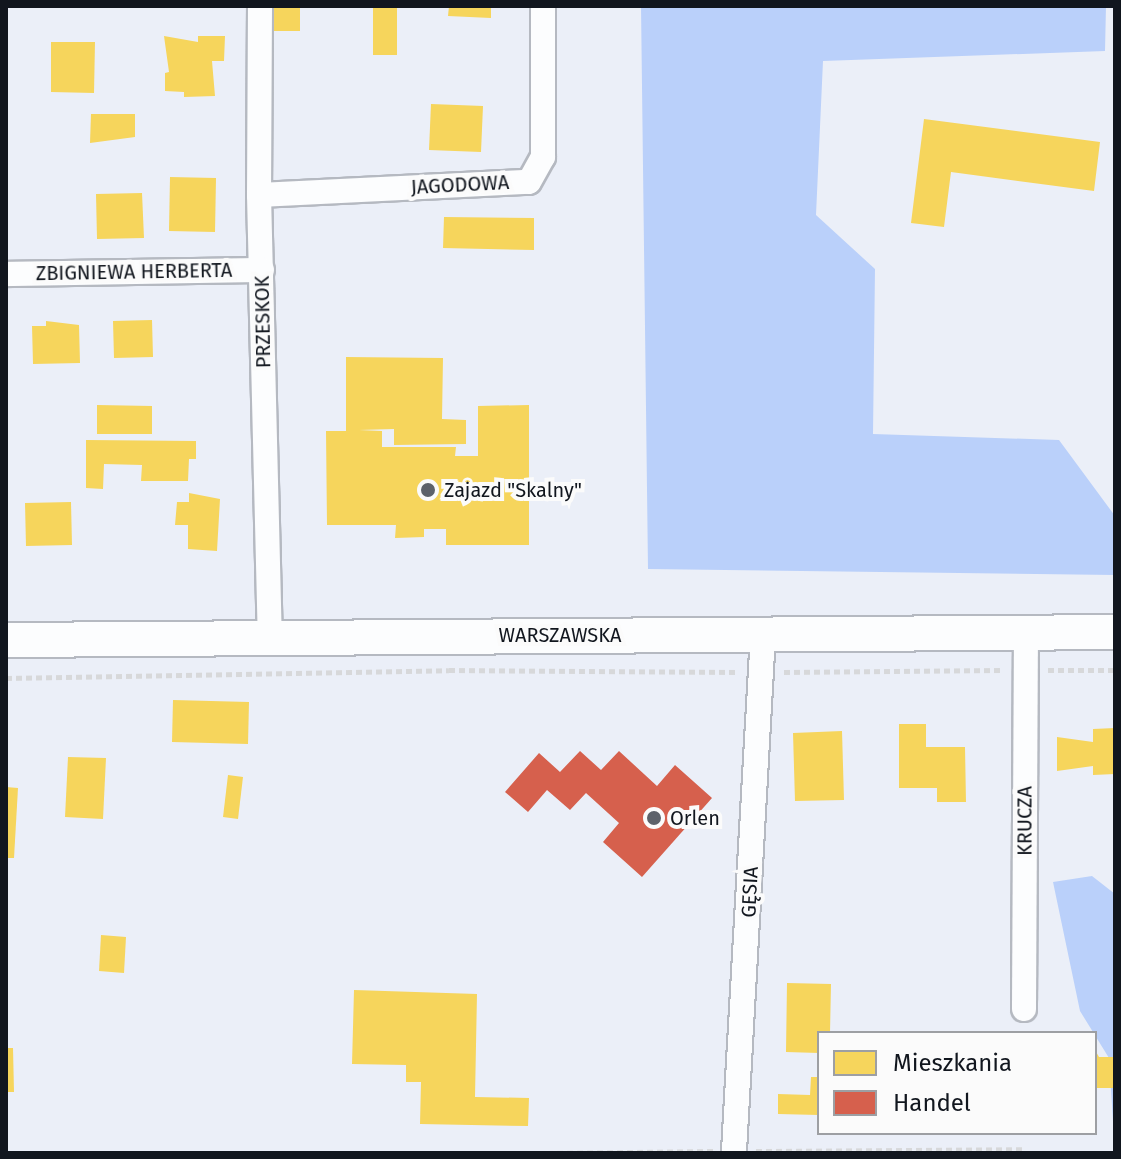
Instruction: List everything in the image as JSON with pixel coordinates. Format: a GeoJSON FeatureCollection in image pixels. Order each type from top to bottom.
{"type":"FeatureCollection","features":[{"type":"Feature","properties":{"kind":"street","name":"PRZESKOK"},"geometry":{"type":"LineString","coordinates":[[260,6],[259,195],[270,638]]}},
{"type":"Feature","properties":{"kind":"street","name":"JAGODOWA"},"geometry":{"type":"LineString","coordinates":[[259,195],[529,182],[543,157],[543,6]]}},
{"type":"Feature","properties":{"kind":"street","name":"ZBIGNIEWA HERBERTA"},"geometry":{"type":"LineString","coordinates":[[6,274],[262,270]]}},
{"type":"Feature","properties":{"kind":"street","name":"WARSZAWSKA"},"geometry":{"type":"LineString","coordinates":[[6,640],[1115,632]]}},
{"type":"Feature","properties":{"kind":"street","name":"KRUCZA"},"geometry":{"type":"LineString","coordinates":[[1024,1009],[1026,633]]}},
{"type":"Feature","properties":{"kind":"street","name":"GĘSIA"},"geometry":{"type":"LineString","coordinates":[[734,1151],[763,634]]}},
{"type":"Feature","properties":{"kind":"path"},"geometry":{"type":"LineString","coordinates":[[6,678],[449,670],[739,672]]}},
{"type":"Feature","properties":{"kind":"path"},"geometry":{"type":"LineString","coordinates":[[785,672],[1115,670]]}},
{"type":"Feature","properties":{"kind":"path"},"geometry":{"type":"LineString","coordinates":[[547,1153],[1024,1149]]}},
{"type":"Feature","properties":{"kind":"shaded area"},"geometry":{"type":"Polygon","coordinates":[[[641,6],[1106,6],[1105,51],[823,61],[816,215],[875,269],[873,434],[1059,440],[1115,516],[1115,575],[648,569],[641,6]]]}},
{"type":"Feature","properties":{"kind":"shaded area"},"geometry":{"type":"Polygon","coordinates":[[[1092,876],[1115,894],[1115,1153],[1109,1058],[1097,1039],[1097,1031],[1092,1031],[1080,1011],[1053,882],[1092,876]]]}},
{"type":"Feature","properties":{"kind":"building: Mieszkania"},"geometry":{"type":"Polygon","coordinates":[[[273,6],[300,6],[300,31],[274,31],[273,6]]]}},
{"type":"Feature","properties":{"kind":"building: Mieszkania"},"geometry":{"type":"Polygon","coordinates":[[[373,6],[397,6],[397,55],[373,55],[373,6]]]}},
{"type":"Feature","properties":{"kind":"building: Mieszkania"},"geometry":{"type":"Polygon","coordinates":[[[449,6],[491,6],[491,18],[448,16],[449,6]]]}},
{"type":"Feature","properties":{"kind":"building: Mieszkania"},"geometry":{"type":"Polygon","coordinates":[[[164,36],[198,42],[198,36],[225,36],[224,61],[212,61],[215,96],[184,97],[184,92],[165,91],[165,73],[169,72],[164,36]]]}},
{"type":"Feature","properties":{"kind":"building: Mieszkania"},"geometry":{"type":"Polygon","coordinates":[[[51,42],[95,42],[94,93],[51,92],[51,42]]]}},
{"type":"Feature","properties":{"kind":"building: Mieszkania"},"geometry":{"type":"Polygon","coordinates":[[[431,104],[483,106],[481,152],[429,150],[431,104]]]}},
{"type":"Feature","properties":{"kind":"building: Mieszkania"},"geometry":{"type":"Polygon","coordinates":[[[91,114],[135,114],[135,137],[90,143],[91,114]]]}},
{"type":"Feature","properties":{"kind":"building: Mieszkania"},"geometry":{"type":"Polygon","coordinates":[[[924,119],[1100,142],[1094,191],[951,172],[944,227],[911,223],[924,119]]]}},
{"type":"Feature","properties":{"kind":"building: Mieszkania"},"geometry":{"type":"Polygon","coordinates":[[[170,177],[216,178],[215,232],[169,231],[170,177]]]}},
{"type":"Feature","properties":{"kind":"building: Mieszkania"},"geometry":{"type":"Polygon","coordinates":[[[142,193],[144,238],[97,239],[96,194],[142,193]]]}},
{"type":"Feature","properties":{"kind":"building: Mieszkania"},"geometry":{"type":"Polygon","coordinates":[[[444,217],[534,218],[534,250],[443,248],[444,217]]]}},
{"type":"Feature","properties":{"kind":"building: Mieszkania"},"geometry":{"type":"Polygon","coordinates":[[[152,320],[153,357],[114,358],[113,321],[152,320]]]}},
{"type":"Feature","properties":{"kind":"building: Mieszkania"},"geometry":{"type":"Polygon","coordinates":[[[46,321],[79,325],[80,363],[33,364],[32,326],[46,326],[46,321]]]}},
{"type":"Feature","properties":{"kind":"building: Mieszkania","name":"Zajazd \"Skalny\""},"geometry":{"type":"Polygon","coordinates":[[[346,357],[443,358],[442,419],[466,420],[466,444],[394,445],[394,429],[359,430],[382,431],[382,447],[456,447],[455,456],[478,456],[478,406],[529,405],[529,545],[446,545],[446,529],[424,529],[424,537],[395,538],[396,525],[327,525],[326,431],[346,431],[346,357]]]}},
{"type":"Feature","properties":{"kind":"building: Mieszkania"},"geometry":{"type":"Polygon","coordinates":[[[97,405],[152,406],[152,434],[97,434],[97,405]]]}},
{"type":"Feature","properties":{"kind":"building: Mieszkania"},"geometry":{"type":"Polygon","coordinates":[[[86,440],[196,441],[196,459],[189,459],[188,481],[141,481],[142,465],[104,464],[103,489],[86,488],[86,440]]]}},
{"type":"Feature","properties":{"kind":"building: Mieszkania"},"geometry":{"type":"Polygon","coordinates":[[[189,493],[220,499],[217,551],[188,549],[188,525],[175,525],[177,502],[189,502],[189,493]]]}},
{"type":"Feature","properties":{"kind":"building: Mieszkania"},"geometry":{"type":"Polygon","coordinates":[[[71,502],[72,545],[26,546],[25,503],[71,502]]]}},
{"type":"Feature","properties":{"kind":"building: Mieszkania"},"geometry":{"type":"Polygon","coordinates":[[[173,700],[249,702],[248,744],[172,742],[173,700]]]}},
{"type":"Feature","properties":{"kind":"building: Mieszkania"},"geometry":{"type":"Polygon","coordinates":[[[899,724],[926,724],[926,747],[965,747],[966,802],[937,802],[937,788],[899,788],[899,724]]]}},
{"type":"Feature","properties":{"kind":"building: Mieszkania"},"geometry":{"type":"Polygon","coordinates":[[[1115,728],[1115,774],[1093,775],[1093,766],[1057,771],[1057,737],[1093,742],[1093,729],[1115,728]]]}},
{"type":"Feature","properties":{"kind":"building: Mieszkania"},"geometry":{"type":"Polygon","coordinates":[[[842,731],[844,800],[795,801],[793,733],[842,731]]]}},
{"type":"Feature","properties":{"kind":"building: Mieszkania"},"geometry":{"type":"Polygon","coordinates":[[[68,757],[106,758],[103,819],[65,817],[68,757]]]}},
{"type":"Feature","properties":{"kind":"building: Mieszkania"},"geometry":{"type":"Polygon","coordinates":[[[228,775],[243,777],[238,819],[223,817],[228,775]]]}},
{"type":"Feature","properties":{"kind":"building: Mieszkania"},"geometry":{"type":"Polygon","coordinates":[[[6,787],[18,788],[14,858],[6,858],[6,787]]]}},
{"type":"Feature","properties":{"kind":"building: Mieszkania"},"geometry":{"type":"Polygon","coordinates":[[[101,935],[126,937],[124,973],[99,971],[101,935]]]}},
{"type":"Feature","properties":{"kind":"building: Mieszkania"},"geometry":{"type":"Polygon","coordinates":[[[787,983],[831,984],[830,1031],[817,1031],[817,1053],[786,1052],[787,983]]]}},
{"type":"Feature","properties":{"kind":"building: Mieszkania"},"geometry":{"type":"Polygon","coordinates":[[[354,990],[477,994],[475,1097],[529,1098],[528,1126],[420,1124],[421,1082],[406,1082],[406,1065],[352,1064],[354,990]]]}},
{"type":"Feature","properties":{"kind":"building: Mieszkania"},"geometry":{"type":"Polygon","coordinates":[[[6,1048],[13,1048],[14,1092],[6,1092],[6,1048]]]}},
{"type":"Feature","properties":{"kind":"building: Mieszkania"},"geometry":{"type":"Polygon","coordinates":[[[1097,1054],[1099,1057],[1114,1057],[1114,1088],[1097,1088],[1097,1054]]]}},
{"type":"Feature","properties":{"kind":"building: Mieszkania"},"geometry":{"type":"Polygon","coordinates":[[[811,1077],[817,1077],[817,1115],[778,1114],[778,1094],[810,1095],[811,1077]]]}},
{"type":"Feature","properties":{"kind":"building: Handel","name":"Orlen"},"geometry":{"type":"Polygon","coordinates":[[[580,751],[601,770],[619,751],[657,786],[675,765],[712,798],[642,877],[603,842],[619,823],[586,793],[570,810],[547,790],[528,812],[505,792],[539,753],[560,772],[580,751]]]}},
{"type":"Feature","properties":{"kind":"place","name":"Zajazd \"Skalny\""},"geometry":{"type":"Point","coordinates":[428,490]}},
{"type":"Feature","properties":{"kind":"place","name":"Orlen"},"geometry":{"type":"Point","coordinates":[654,818]}}]}
